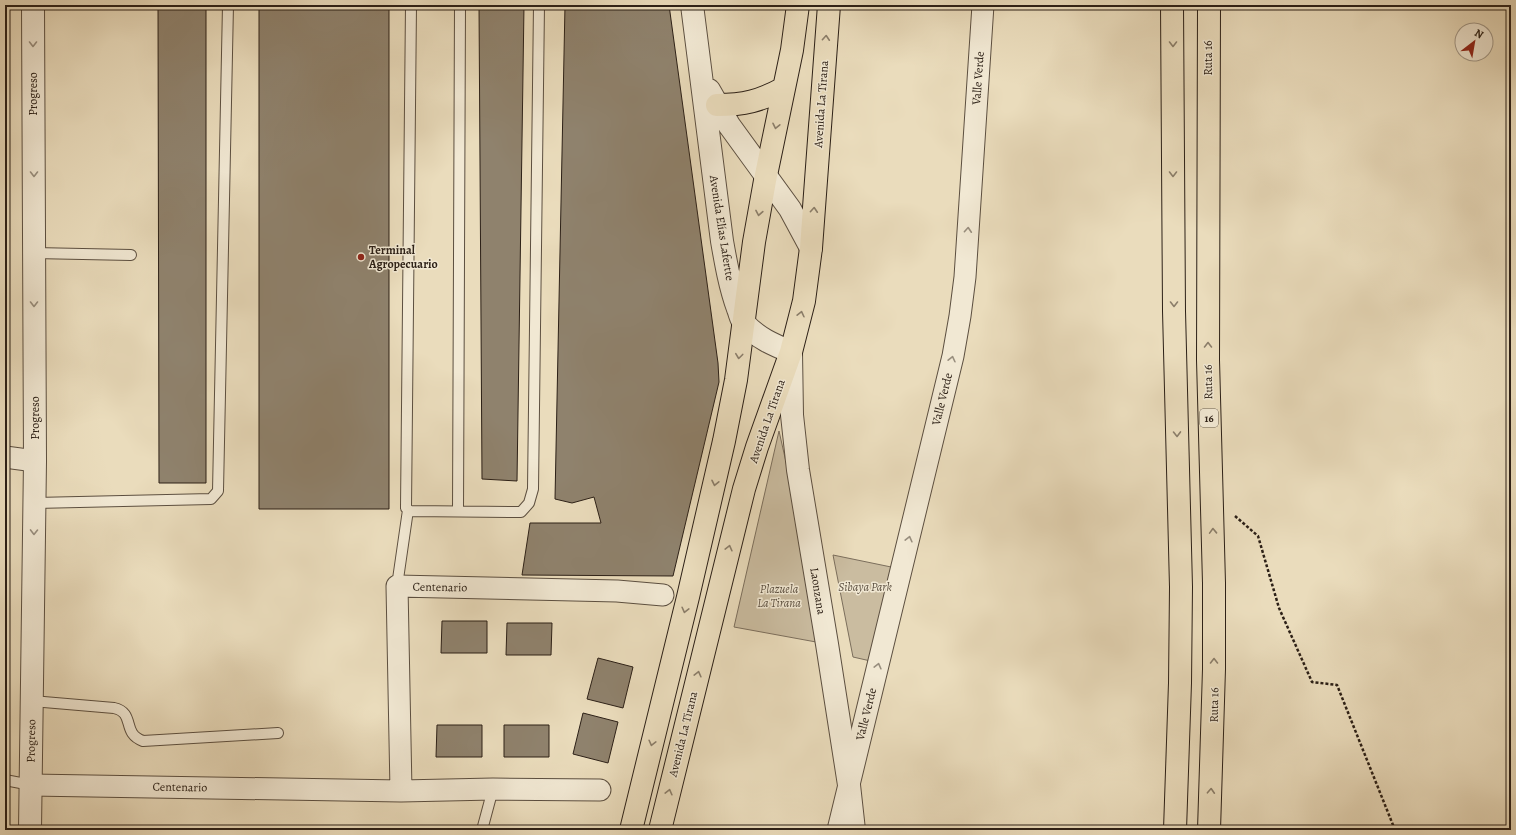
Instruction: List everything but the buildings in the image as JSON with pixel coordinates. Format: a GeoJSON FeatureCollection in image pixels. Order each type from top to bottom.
{"type":"FeatureCollection","features":[{"type":"Feature","properties":{"kind":"highway"},"geometry":{"type":"LineString","coordinates":[[630,830],[712,495],[736,380],[754,242],[766,175],[792,50],[798,5]]}},
{"type":"Feature","properties":{"kind":"highway","name":"Avenida La Tirana"},"geometry":{"type":"LineString","coordinates":[[660,830],[744,488],[791,352],[804,301],[811,248],[829,5]]}},
{"type":"Feature","properties":{"kind":"highway"},"geometry":{"type":"LineString","coordinates":[[1172,5],[1174,311],[1181,587],[1180,683],[1175,830]]}},
{"type":"Feature","properties":{"kind":"highway","name":"Ruta 16"},"geometry":{"type":"LineString","coordinates":[[1209,5],[1208,360],[1214,583],[1214,669],[1209,830]]}},
{"type":"Feature","properties":{"kind":"highway"},"geometry":{"type":"LineString","coordinates":[[717,105],[750,103],[768,97],[784,88]]}},
{"type":"Feature","properties":{"kind":"street","name":"Progreso"},"geometry":{"type":"LineString","coordinates":[[30,830],[35,503],[33,5]]}},
{"type":"Feature","properties":{"kind":"street","name":"Avenida Elías Lafertte"},"geometry":{"type":"LineString","coordinates":[[692,5],[726,261],[736,302],[743,322]]}},
{"type":"Feature","properties":{"kind":"street","name":"Valle Verde"},"geometry":{"type":"LineString","coordinates":[[838,830],[953,356],[965,277],[983,5]]}},
{"type":"Feature","properties":{"kind":"street","name":"Avenida Elías Lafertte"},"geometry":{"type":"LineString","coordinates":[[702,75],[717,105],[790,209],[811,248]]}},
{"type":"Feature","properties":{"kind":"street"},"geometry":{"type":"LineString","coordinates":[[743,322],[766,341],[791,352]]}},
{"type":"Feature","properties":{"kind":"street","name":"Laonzana"},"geometry":{"type":"LineString","coordinates":[[791,352],[792,415],[798,470],[849,785],[854,830]]}},
{"type":"Feature","properties":{"kind":"street"},"geometry":{"type":"LineString","coordinates":[[5,457],[35,461]]}},
{"type":"Feature","properties":{"kind":"street","name":"Centenario"},"geometry":{"type":"LineString","coordinates":[[401,791],[397,586],[617,591],[662,595]]}},
{"type":"Feature","properties":{"kind":"street","name":"Centenario"},"geometry":{"type":"LineString","coordinates":[[31,785],[401,791],[493,789],[600,790]]}},
{"type":"Feature","properties":{"kind":"lane"},"geometry":{"type":"LineString","coordinates":[[35,503],[211,499],[218,491],[228,5]]}},
{"type":"Feature","properties":{"kind":"lane"},"geometry":{"type":"LineString","coordinates":[[397,586],[408,510],[406,508],[411,5]]}},
{"type":"Feature","properties":{"kind":"lane"},"geometry":{"type":"LineString","coordinates":[[458,511],[460,5]]}},
{"type":"Feature","properties":{"kind":"lane"},"geometry":{"type":"LineString","coordinates":[[408,510],[410,512],[521,512],[529,503],[533,489],[539,5]]}},
{"type":"Feature","properties":{"kind":"lane"},"geometry":{"type":"LineString","coordinates":[[34,253],[131,255]]}},
{"type":"Feature","properties":{"kind":"lane"},"geometry":{"type":"LineString","coordinates":[[32,701],[122,710],[125,713],[130,729],[135,737],[143,741],[278,733]]}},
{"type":"Feature","properties":{"kind":"lane"},"geometry":{"type":"LineString","coordinates":[[5,780],[31,785]]}},
{"type":"Feature","properties":{"kind":"lane"},"geometry":{"type":"LineString","coordinates":[[482,830],[493,789]]}},
{"type":"Feature","properties":{"kind":"path"},"geometry":{"type":"LineString","coordinates":[[1212,497],[1258,536],[1279,608],[1312,682],[1337,685],[1395,830]]}},
{"type":"Feature","properties":{"kind":"green space","name":"Plazuela La Tirana"},"geometry":{"type":"Polygon","coordinates":[[[779,431],[827,644],[734,627],[779,431]]]}},
{"type":"Feature","properties":{"kind":"green space","name":"Sibaya Park"},"geometry":{"type":"Polygon","coordinates":[[[833,555],[896,568],[875,662],[853,657],[833,555]]]}},
{"type":"Feature","properties":{"kind":"place","name":"Terminal Agropecuario"},"geometry":{"type":"Point","coordinates":[361,257]}}]}
